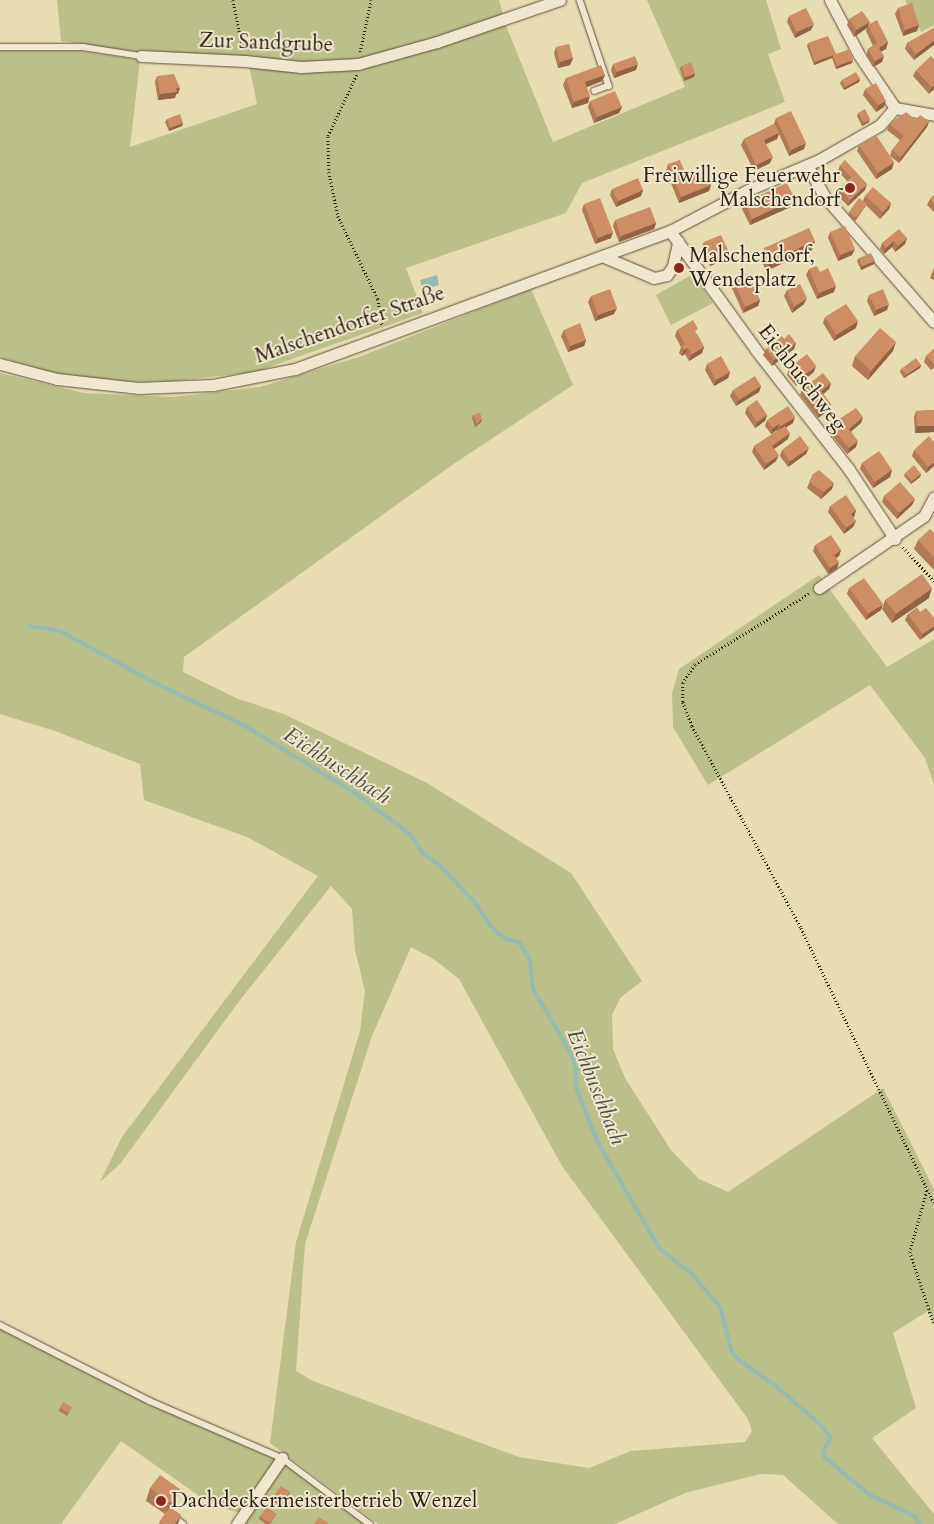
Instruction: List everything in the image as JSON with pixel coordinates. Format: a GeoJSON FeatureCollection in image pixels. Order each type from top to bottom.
{"type":"FeatureCollection","features":[{"type":"Feature","properties":{"kind":"street","name":"Zur Sandgrube"},"geometry":{"type":"LineString","coordinates":[[141,56],[245,61],[301,67],[358,64],[437,42],[560,0]]}},
{"type":"Feature","properties":{"kind":"street"},"geometry":{"type":"LineString","coordinates":[[830,0],[859,55],[895,108],[934,115]]}},
{"type":"Feature","properties":{"kind":"street","name":"Malschendorfer Straße"},"geometry":{"type":"LineString","coordinates":[[0,364],[98,386],[138,388],[204,386],[295,370],[604,257],[670,230],[748,190],[807,165],[880,125],[895,108]]}},
{"type":"Feature","properties":{"kind":"street"},"geometry":{"type":"LineString","coordinates":[[807,165],[824,196],[934,322]]}},
{"type":"Feature","properties":{"kind":"street","name":"Eichbuschweg"},"geometry":{"type":"LineString","coordinates":[[670,230],[756,350],[848,468],[895,539]]}},
{"type":"Feature","properties":{"kind":"street"},"geometry":{"type":"LineString","coordinates":[[604,257],[654,278],[667,275],[673,266],[678,242]]}},
{"type":"Feature","properties":{"kind":"street"},"geometry":{"type":"LineString","coordinates":[[819,588],[895,539],[924,516],[934,497]]}},
{"type":"Feature","properties":{"kind":"street"},"geometry":{"type":"LineString","coordinates":[[237,1524],[282,1458]]}},
{"type":"Feature","properties":{"kind":"lane"},"geometry":{"type":"LineString","coordinates":[[580,0],[609,86],[595,91]]}},
{"type":"Feature","properties":{"kind":"lane"},"geometry":{"type":"LineString","coordinates":[[0,48],[83,47],[141,56]]}},
{"type":"Feature","properties":{"kind":"lane"},"geometry":{"type":"LineString","coordinates":[[0,1325],[150,1400],[282,1458],[370,1524]]}},
{"type":"Feature","properties":{"kind":"lane"},"geometry":{"type":"LineString","coordinates":[[171,1515],[183,1524]]}},
{"type":"Feature","properties":{"kind":"path"},"geometry":{"type":"LineString","coordinates":[[233,0],[245,61]]}},
{"type":"Feature","properties":{"kind":"path"},"geometry":{"type":"LineString","coordinates":[[371,0],[354,86],[328,137],[329,172],[338,216],[378,300],[384,336]]}},
{"type":"Feature","properties":{"kind":"path"},"geometry":{"type":"LineString","coordinates":[[895,539],[934,581]]}},
{"type":"Feature","properties":{"kind":"path"},"geometry":{"type":"LineString","coordinates":[[819,588],[695,665],[683,683],[682,702],[692,726],[801,928],[934,1203]]}},
{"type":"Feature","properties":{"kind":"path"},"geometry":{"type":"LineString","coordinates":[[927,1190],[910,1252],[934,1324]]}},
{"type":"Feature","properties":{"kind":"green space"},"geometry":{"type":"Polygon","coordinates":[[[57,0],[499,0],[503,14],[453,34],[373,57],[317,64],[145,53],[61,41],[57,0]]]}},
{"type":"Feature","properties":{"kind":"green space"},"geometry":{"type":"Polygon","coordinates":[[[647,0],[766,0],[781,49],[768,54],[785,102],[582,183],[566,213],[406,268],[423,313],[255,372],[173,381],[111,382],[45,371],[0,357],[0,51],[82,51],[140,60],[130,147],[257,104],[249,65],[307,73],[365,67],[505,23],[553,142],[685,87],[647,0]]]}},
{"type":"Feature","properties":{"kind":"green space"},"geometry":{"type":"Polygon","coordinates":[[[905,0],[934,0],[934,25],[921,32],[905,0]]]}},
{"type":"Feature","properties":{"kind":"green space"},"geometry":{"type":"Polygon","coordinates":[[[693,274],[713,303],[671,325],[656,295],[693,274]]]}},
{"type":"Feature","properties":{"kind":"green space"},"geometry":{"type":"Polygon","coordinates":[[[531,289],[573,385],[455,463],[184,657],[183,672],[236,698],[286,715],[427,783],[571,873],[642,981],[620,998],[612,1015],[613,1049],[625,1078],[671,1150],[699,1179],[728,1192],[883,1088],[934,1189],[934,1324],[928,1311],[893,1333],[916,1408],[872,1438],[934,1514],[934,1524],[838,1524],[783,1475],[761,1474],[685,1493],[615,1524],[378,1524],[270,1443],[296,1242],[360,1031],[365,991],[355,950],[352,909],[331,886],[240,1000],[120,1164],[100,1182],[122,1137],[318,876],[247,837],[144,800],[140,764],[55,731],[0,714],[0,373],[84,393],[173,397],[260,387],[359,357],[531,289]],[[411,947],[372,1036],[305,1244],[296,1371],[313,1381],[519,1457],[589,1468],[631,1451],[745,1442],[752,1431],[748,1419],[562,1166],[459,979],[435,960],[411,947]]]}},
{"type":"Feature","properties":{"kind":"green space"},"geometry":{"type":"Polygon","coordinates":[[[819,575],[887,667],[934,639],[934,785],[925,758],[870,685],[708,785],[673,727],[672,693],[679,669],[819,575]]]}},
{"type":"Feature","properties":{"kind":"green space"},"geometry":{"type":"Polygon","coordinates":[[[0,1328],[282,1458],[370,1524],[237,1524],[244,1514],[212,1505],[121,1441],[61,1524],[0,1524],[0,1328]]]}},
{"type":"Feature","properties":{"kind":"water"},"geometry":{"type":"Polygon","coordinates":[[[437,275],[439,285],[423,290],[420,280],[437,275]]]}},
{"type":"Feature","properties":{"kind":"building"},"geometry":{"type":"Polygon","coordinates":[[[912,3],[919,25],[905,30],[898,8],[912,3]]]}},
{"type":"Feature","properties":{"kind":"building"},"geometry":{"type":"Polygon","coordinates":[[[806,8],[814,24],[797,32],[789,16],[806,8]]]}},
{"type":"Feature","properties":{"kind":"building"},"geometry":{"type":"Polygon","coordinates":[[[862,11],[870,22],[856,30],[849,19],[862,11]]]}},
{"type":"Feature","properties":{"kind":"building"},"geometry":{"type":"Polygon","coordinates":[[[877,20],[888,42],[879,48],[884,56],[875,61],[868,49],[877,43],[868,25],[877,20]]]}},
{"type":"Feature","properties":{"kind":"building"},"geometry":{"type":"Polygon","coordinates":[[[934,28],[934,40],[916,54],[907,43],[934,28]]]}},
{"type":"Feature","properties":{"kind":"building"},"geometry":{"type":"Polygon","coordinates":[[[828,36],[836,54],[850,49],[853,60],[837,66],[833,55],[815,62],[808,43],[828,36]]]}},
{"type":"Feature","properties":{"kind":"building"},"geometry":{"type":"Polygon","coordinates":[[[569,44],[573,58],[560,62],[556,47],[569,44]]]}},
{"type":"Feature","properties":{"kind":"building"},"geometry":{"type":"Polygon","coordinates":[[[635,56],[638,64],[617,72],[613,64],[635,56]]]}},
{"type":"Feature","properties":{"kind":"building"},"geometry":{"type":"Polygon","coordinates":[[[931,56],[934,59],[934,85],[932,87],[916,70],[931,56]]]}},
{"type":"Feature","properties":{"kind":"building"},"geometry":{"type":"Polygon","coordinates":[[[691,62],[695,74],[685,77],[681,66],[691,62]]]}},
{"type":"Feature","properties":{"kind":"building"},"geometry":{"type":"Polygon","coordinates":[[[601,65],[605,75],[585,82],[590,96],[574,102],[566,78],[601,65]]]}},
{"type":"Feature","properties":{"kind":"building"},"geometry":{"type":"Polygon","coordinates":[[[856,72],[860,79],[845,87],[842,80],[856,72]]]}},
{"type":"Feature","properties":{"kind":"building"},"geometry":{"type":"Polygon","coordinates":[[[174,74],[180,88],[176,88],[177,92],[160,94],[157,76],[174,74]]]}},
{"type":"Feature","properties":{"kind":"building"},"geometry":{"type":"Polygon","coordinates":[[[876,83],[886,101],[878,105],[865,89],[876,83]]]}},
{"type":"Feature","properties":{"kind":"building"},"geometry":{"type":"Polygon","coordinates":[[[615,91],[622,107],[597,117],[590,101],[615,91]]]}},
{"type":"Feature","properties":{"kind":"building"},"geometry":{"type":"Polygon","coordinates":[[[865,109],[870,119],[864,123],[858,113],[865,109]]]}},
{"type":"Feature","properties":{"kind":"building"},"geometry":{"type":"Polygon","coordinates":[[[791,111],[806,143],[791,150],[776,118],[791,111]]]}},
{"type":"Feature","properties":{"kind":"building"},"geometry":{"type":"Polygon","coordinates":[[[906,112],[916,120],[920,115],[929,121],[901,157],[892,150],[904,136],[889,124],[906,112]]]}},
{"type":"Feature","properties":{"kind":"building"},"geometry":{"type":"Polygon","coordinates":[[[180,114],[183,123],[170,128],[167,119],[180,114]]]}},
{"type":"Feature","properties":{"kind":"building"},"geometry":{"type":"Polygon","coordinates":[[[775,124],[779,133],[764,140],[773,157],[756,165],[744,139],[775,124]]]}},
{"type":"Feature","properties":{"kind":"building"},"geometry":{"type":"Polygon","coordinates":[[[876,135],[894,162],[878,173],[859,145],[876,135]]]}},
{"type":"Feature","properties":{"kind":"building"},"geometry":{"type":"Polygon","coordinates":[[[680,160],[687,178],[705,171],[711,185],[681,197],[668,164],[680,160]]]}},
{"type":"Feature","properties":{"kind":"building"},"geometry":{"type":"Polygon","coordinates":[[[845,160],[867,184],[850,200],[840,189],[851,177],[840,165],[845,160]]]}},
{"type":"Feature","properties":{"kind":"building"},"geometry":{"type":"Polygon","coordinates":[[[638,178],[643,190],[618,201],[612,189],[638,178]]]}},
{"type":"Feature","properties":{"kind":"building"},"geometry":{"type":"Polygon","coordinates":[[[787,183],[795,199],[752,219],[745,202],[787,183]]]}},
{"type":"Feature","properties":{"kind":"building"},"geometry":{"type":"Polygon","coordinates":[[[873,187],[891,203],[883,212],[865,196],[873,187]]]}},
{"type":"Feature","properties":{"kind":"building"},"geometry":{"type":"Polygon","coordinates":[[[934,195],[934,204],[930,199],[934,195]]]}},
{"type":"Feature","properties":{"kind":"building"},"geometry":{"type":"Polygon","coordinates":[[[600,198],[613,232],[598,238],[584,204],[600,198]]]}},
{"type":"Feature","properties":{"kind":"building"},"geometry":{"type":"Polygon","coordinates":[[[859,198],[867,204],[856,218],[849,212],[859,198]]]}},
{"type":"Feature","properties":{"kind":"building"},"geometry":{"type":"Polygon","coordinates":[[[650,207],[656,223],[621,236],[615,220],[650,207]]]}},
{"type":"Feature","properties":{"kind":"building"},"geometry":{"type":"Polygon","coordinates":[[[845,226],[855,249],[840,255],[830,232],[845,226]]]}},
{"type":"Feature","properties":{"kind":"building"},"geometry":{"type":"Polygon","coordinates":[[[809,228],[815,241],[770,261],[764,248],[809,228]]]}},
{"type":"Feature","properties":{"kind":"building"},"geometry":{"type":"Polygon","coordinates":[[[899,229],[907,238],[898,246],[894,241],[886,248],[882,243],[899,229]]]}},
{"type":"Feature","properties":{"kind":"building"},"geometry":{"type":"Polygon","coordinates":[[[721,235],[729,252],[712,260],[704,242],[721,235]]]}},
{"type":"Feature","properties":{"kind":"building"},"geometry":{"type":"Polygon","coordinates":[[[871,253],[875,261],[862,266],[859,258],[871,253]]]}},
{"type":"Feature","properties":{"kind":"building"},"geometry":{"type":"Polygon","coordinates":[[[817,266],[820,272],[828,268],[836,286],[819,293],[809,269],[817,266]]]}},
{"type":"Feature","properties":{"kind":"building"},"geometry":{"type":"Polygon","coordinates":[[[748,274],[760,300],[745,307],[733,280],[748,274]]]}},
{"type":"Feature","properties":{"kind":"building"},"geometry":{"type":"Polygon","coordinates":[[[800,284],[807,298],[794,307],[787,290],[800,284]]]}},
{"type":"Feature","properties":{"kind":"building"},"geometry":{"type":"Polygon","coordinates":[[[610,289],[617,308],[598,315],[591,296],[610,289]]]}},
{"type":"Feature","properties":{"kind":"building"},"geometry":{"type":"Polygon","coordinates":[[[883,289],[889,304],[876,310],[869,295],[883,289]]]}},
{"type":"Feature","properties":{"kind":"building"},"geometry":{"type":"Polygon","coordinates":[[[846,304],[858,321],[836,335],[825,317],[846,304]]]}},
{"type":"Feature","properties":{"kind":"building"},"geometry":{"type":"Polygon","coordinates":[[[693,320],[698,329],[695,331],[704,347],[692,354],[688,348],[684,350],[682,346],[685,344],[677,330],[693,320]]]}},
{"type":"Feature","properties":{"kind":"building"},"geometry":{"type":"Polygon","coordinates":[[[580,323],[586,340],[570,346],[564,330],[580,323]]]}},
{"type":"Feature","properties":{"kind":"building"},"geometry":{"type":"Polygon","coordinates":[[[880,328],[896,342],[871,371],[855,356],[880,328]]]}},
{"type":"Feature","properties":{"kind":"building"},"geometry":{"type":"Polygon","coordinates":[[[789,334],[796,343],[774,360],[766,349],[782,336],[784,339],[789,334]]]}},
{"type":"Feature","properties":{"kind":"building"},"geometry":{"type":"Polygon","coordinates":[[[934,349],[934,364],[926,356],[934,349]]]}},
{"type":"Feature","properties":{"kind":"building"},"geometry":{"type":"Polygon","coordinates":[[[807,354],[816,366],[798,380],[789,368],[807,354]]]}},
{"type":"Feature","properties":{"kind":"building"},"geometry":{"type":"Polygon","coordinates":[[[721,356],[730,372],[716,380],[707,364],[721,356]]]}},
{"type":"Feature","properties":{"kind":"building"},"geometry":{"type":"Polygon","coordinates":[[[916,358],[921,365],[906,375],[901,369],[916,358]]]}},
{"type":"Feature","properties":{"kind":"building"},"geometry":{"type":"Polygon","coordinates":[[[823,373],[831,383],[821,391],[831,404],[820,412],[802,389],[823,373]]]}},
{"type":"Feature","properties":{"kind":"building"},"geometry":{"type":"Polygon","coordinates":[[[755,376],[761,386],[739,400],[733,390],[755,376]]]}},
{"type":"Feature","properties":{"kind":"building"},"geometry":{"type":"Polygon","coordinates":[[[757,400],[767,415],[757,422],[747,407],[757,400]]]}},
{"type":"Feature","properties":{"kind":"building"},"geometry":{"type":"Polygon","coordinates":[[[788,406],[795,417],[781,426],[779,424],[773,428],[767,420],[788,406]]]}},
{"type":"Feature","properties":{"kind":"building"},"geometry":{"type":"Polygon","coordinates":[[[856,408],[863,417],[849,429],[858,441],[849,448],[830,425],[856,408]]]}},
{"type":"Feature","properties":{"kind":"building"},"geometry":{"type":"Polygon","coordinates":[[[934,410],[934,426],[917,426],[916,411],[934,410]]]}},
{"type":"Feature","properties":{"kind":"building"},"geometry":{"type":"Polygon","coordinates":[[[480,413],[482,419],[477,424],[473,415],[480,413]]]}},
{"type":"Feature","properties":{"kind":"building"},"geometry":{"type":"Polygon","coordinates":[[[785,426],[790,433],[772,446],[779,455],[766,464],[754,446],[785,426]]]}},
{"type":"Feature","properties":{"kind":"building"},"geometry":{"type":"Polygon","coordinates":[[[800,436],[809,448],[790,461],[782,450],[800,436]]]}},
{"type":"Feature","properties":{"kind":"building"},"geometry":{"type":"Polygon","coordinates":[[[929,436],[934,442],[934,462],[928,467],[914,450],[929,436]]]}},
{"type":"Feature","properties":{"kind":"building"},"geometry":{"type":"Polygon","coordinates":[[[879,451],[892,470],[875,482],[862,463],[879,451]]]}},
{"type":"Feature","properties":{"kind":"building"},"geometry":{"type":"Polygon","coordinates":[[[914,465],[921,474],[912,481],[905,473],[914,465]]]}},
{"type":"Feature","properties":{"kind":"building"},"geometry":{"type":"Polygon","coordinates":[[[819,470],[834,483],[824,492],[809,482],[813,474],[819,470]]]}},
{"type":"Feature","properties":{"kind":"building"},"geometry":{"type":"Polygon","coordinates":[[[900,482],[915,499],[899,513],[884,496],[900,482]]]}},
{"type":"Feature","properties":{"kind":"building"},"geometry":{"type":"Polygon","coordinates":[[[846,495],[856,510],[851,514],[856,521],[846,528],[830,506],[846,495]]]}},
{"type":"Feature","properties":{"kind":"building"},"geometry":{"type":"Polygon","coordinates":[[[930,529],[934,533],[934,557],[918,540],[930,529]]]}},
{"type":"Feature","properties":{"kind":"building"},"geometry":{"type":"Polygon","coordinates":[[[831,535],[841,550],[834,555],[839,562],[830,568],[815,545],[831,535]]]}},
{"type":"Feature","properties":{"kind":"building"},"geometry":{"type":"Polygon","coordinates":[[[922,574],[932,588],[896,614],[885,600],[922,574]]]}},
{"type":"Feature","properties":{"kind":"building"},"geometry":{"type":"Polygon","coordinates":[[[864,578],[883,604],[868,614],[849,588],[864,578]]]}},
{"type":"Feature","properties":{"kind":"building"},"geometry":{"type":"Polygon","coordinates":[[[917,607],[920,612],[926,608],[934,618],[934,626],[922,634],[908,614],[917,607]]]}},
{"type":"Feature","properties":{"kind":"building"},"geometry":{"type":"Polygon","coordinates":[[[63,1402],[72,1407],[68,1413],[60,1408],[63,1402]]]}},
{"type":"Feature","properties":{"kind":"building"},"geometry":{"type":"Polygon","coordinates":[[[160,1475],[180,1489],[170,1503],[150,1488],[160,1475]]]}},
{"type":"Feature","properties":{"kind":"building"},"geometry":{"type":"Polygon","coordinates":[[[281,1486],[290,1492],[282,1503],[273,1497],[281,1486]]]}},
{"type":"Feature","properties":{"kind":"building"},"geometry":{"type":"Polygon","coordinates":[[[170,1507],[181,1515],[175,1524],[162,1524],[159,1522],[170,1507]]]}},
{"type":"Feature","properties":{"kind":"building"},"geometry":{"type":"Polygon","coordinates":[[[267,1507],[277,1514],[270,1523],[260,1516],[267,1507]]]}},
{"type":"Feature","properties":{"kind":"building"},"geometry":{"type":"Polygon","coordinates":[[[319,1517],[328,1523],[328,1524],[314,1524],[319,1517]]]}},
{"type":"Feature","properties":{"kind":"waterway","name":"Eichbuschbach"},"geometry":{"type":"LineString","coordinates":[[29,626],[60,631],[155,683],[245,726],[358,795],[410,834],[423,853],[439,865],[475,903],[494,930],[506,939],[519,942],[530,960],[533,989],[569,1050],[575,1066],[576,1087],[597,1141],[659,1248],[691,1273],[720,1307],[732,1352],[739,1360],[777,1387],[823,1427],[831,1438],[823,1451],[825,1458],[870,1495],[914,1516],[920,1524]]}},
{"type":"Feature","properties":{"kind":"place","name":"Freiwillige Feuerwehr Malschendorf"},"geometry":{"type":"Point","coordinates":[850,188]}},
{"type":"Feature","properties":{"kind":"place","name":"Malschendorf, Wendeplatz"},"geometry":{"type":"Point","coordinates":[679,268]}},
{"type":"Feature","properties":{"kind":"place","name":"Dachdeckermeisterbetrieb Wenzel"},"geometry":{"type":"Point","coordinates":[161,1501]}}]}
